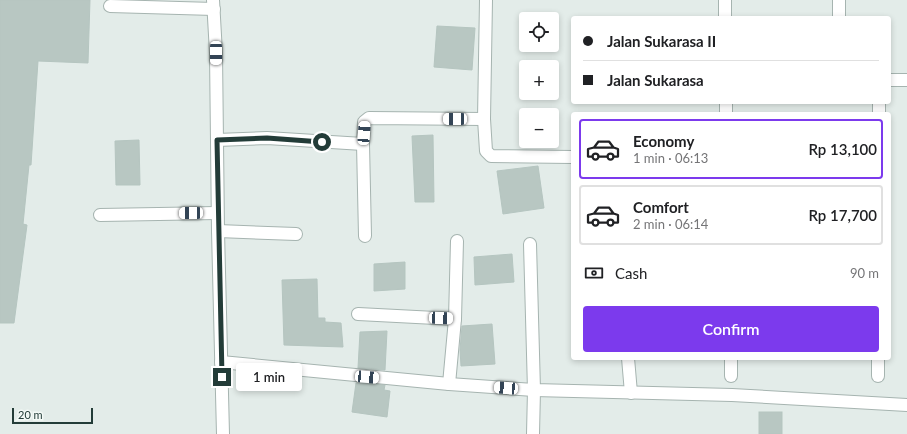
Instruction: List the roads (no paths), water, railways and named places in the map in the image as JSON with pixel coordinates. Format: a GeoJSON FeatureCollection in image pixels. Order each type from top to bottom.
{"type":"FeatureCollection","features":[{"type":"Feature","properties":{"kind":"street"},"geometry":{"type":"LineString","coordinates":[[486,0],[484,119],[486,151],[491,156],[571,157]]}},
{"type":"Feature","properties":{"kind":"street"},"geometry":{"type":"LineString","coordinates":[[725,0],[725,16]]}},
{"type":"Feature","properties":{"kind":"street"},"geometry":{"type":"LineString","coordinates":[[839,0],[839,16]]}},
{"type":"Feature","properties":{"kind":"street"},"geometry":{"type":"LineString","coordinates":[[110,6],[213,4],[216,53],[217,213],[223,434]]}},
{"type":"Feature","properties":{"kind":"street"},"geometry":{"type":"LineString","coordinates":[[891,80],[907,80]]}},
{"type":"Feature","properties":{"kind":"street"},"geometry":{"type":"LineString","coordinates":[[365,236],[364,122],[369,118],[484,119]]}},
{"type":"Feature","properties":{"kind":"street"},"geometry":{"type":"LineString","coordinates":[[217,140],[267,138],[363,144]]}},
{"type":"Feature","properties":{"kind":"street"},"geometry":{"type":"LineString","coordinates":[[100,215],[217,213]]}},
{"type":"Feature","properties":{"kind":"street"},"geometry":{"type":"LineString","coordinates":[[218,231],[296,234]]}},
{"type":"Feature","properties":{"kind":"street"},"geometry":{"type":"LineString","coordinates":[[449,384],[455,318],[457,241]]}},
{"type":"Feature","properties":{"kind":"street"},"geometry":{"type":"LineString","coordinates":[[530,244],[534,390],[533,434]]}},
{"type":"Feature","properties":{"kind":"street"},"geometry":{"type":"LineString","coordinates":[[358,314],[455,318]]}},
{"type":"Feature","properties":{"kind":"street"},"geometry":{"type":"LineString","coordinates":[[628,360],[631,393]]}},
{"type":"Feature","properties":{"kind":"street"},"geometry":{"type":"LineString","coordinates":[[731,360],[731,376]]}},
{"type":"Feature","properties":{"kind":"street"},"geometry":{"type":"LineString","coordinates":[[878,360],[878,376]]}},
{"type":"Feature","properties":{"kind":"street"},"geometry":{"type":"LineString","coordinates":[[221,362],[449,384],[534,390],[732,395],[907,405]]}}]}
